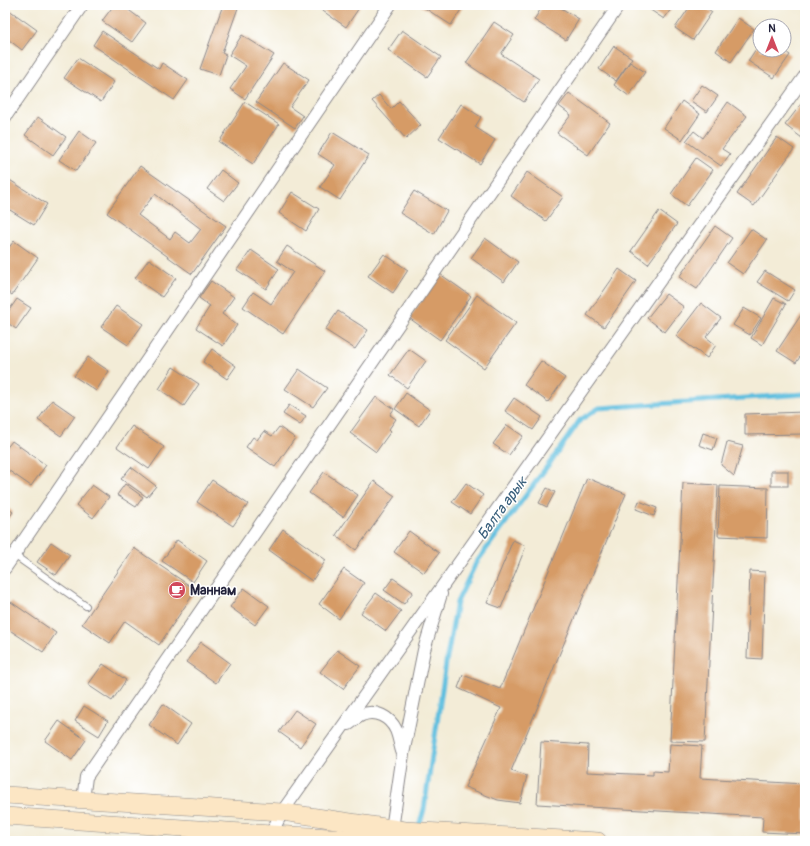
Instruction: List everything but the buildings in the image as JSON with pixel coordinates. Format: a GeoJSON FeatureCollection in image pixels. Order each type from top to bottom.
{"type":"FeatureCollection","features":[{"type":"Feature","properties":{"kind":"main road"},"geometry":{"type":"LineString","coordinates":[[5,795],[282,812],[397,835]]}},
{"type":"Feature","properties":{"kind":"main road"},"geometry":{"type":"LineString","coordinates":[[5,816],[270,837],[397,835],[433,838],[598,841]]}},
{"type":"Feature","properties":{"kind":"street"},"geometry":{"type":"LineString","coordinates":[[5,117],[82,5]]}},
{"type":"Feature","properties":{"kind":"street"},"geometry":{"type":"LineString","coordinates":[[5,568],[390,5]]}},
{"type":"Feature","properties":{"kind":"street"},"geometry":{"type":"LineString","coordinates":[[83,800],[86,777],[618,5]]}},
{"type":"Feature","properties":{"kind":"street"},"geometry":{"type":"LineString","coordinates":[[270,837],[282,812],[342,730],[805,76]]}},
{"type":"Feature","properties":{"kind":"street"},"geometry":{"type":"LineString","coordinates":[[397,835],[403,754],[424,650],[445,584]]}},
{"type":"Feature","properties":{"kind":"street"},"geometry":{"type":"LineString","coordinates":[[342,730],[361,715],[370,713],[381,715],[390,721],[396,730],[403,754]]}},
{"type":"Feature","properties":{"kind":"lane"},"geometry":{"type":"LineString","coordinates":[[14,555],[86,606]]}},
{"type":"Feature","properties":{"kind":"waterway","name":"Балта арык"},"geometry":{"type":"LineString","coordinates":[[415,841],[424,809],[446,663],[457,602],[476,563],[580,420],[599,408],[805,394]]}},
{"type":"Feature","properties":{"kind":"place","name":"Маннам"},"geometry":{"type":"Point","coordinates":[177,590]}}]}
